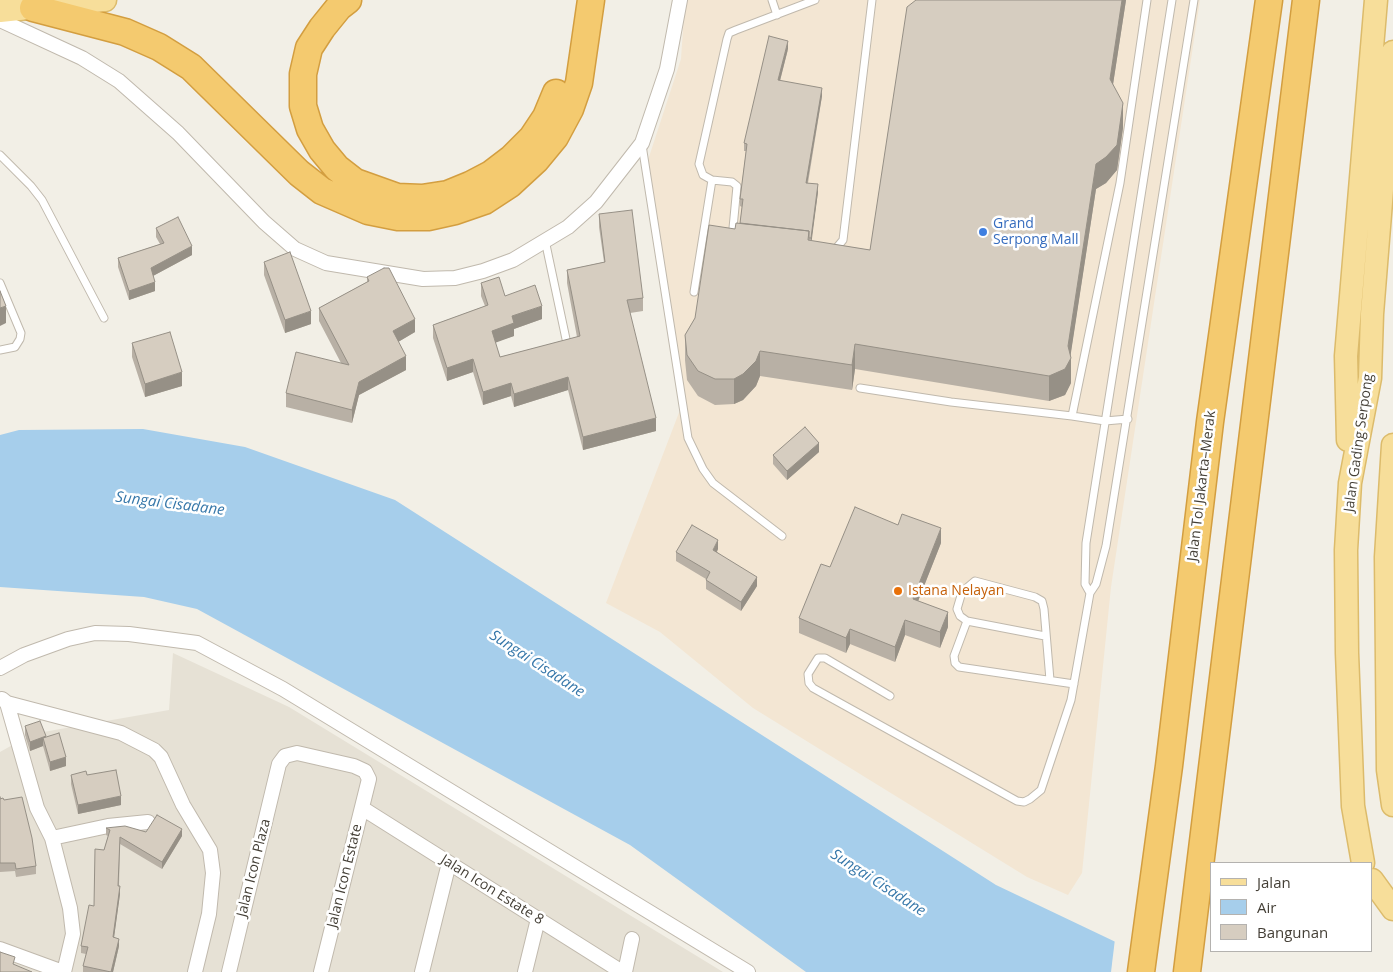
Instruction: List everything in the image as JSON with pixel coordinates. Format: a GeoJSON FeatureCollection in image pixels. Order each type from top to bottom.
{"type":"FeatureCollection","features":[{"type":"Feature","properties":{"kind":"highway"},"geometry":{"type":"LineString","coordinates":[[348,0],[339,7],[309,48],[303,74],[303,106],[310,129],[322,150],[337,168],[355,182],[397,197],[422,198],[448,194],[491,174],[512,158],[532,138],[546,117],[562,75],[573,0]]}},
{"type":"Feature","properties":{"kind":"highway"},"geometry":{"type":"LineString","coordinates":[[33,8],[125,32],[159,46],[191,67],[218,91],[299,174],[322,190],[368,211],[398,217],[428,217],[455,211],[484,201],[510,184],[536,160],[556,137],[570,109],[579,83],[591,0]]}},
{"type":"Feature","properties":{"kind":"highway","name":"Jalan Tol Jakarta–Merak"},"geometry":{"type":"LineString","coordinates":[[1141,972],[1169,766],[1210,422],[1268,0]]}},
{"type":"Feature","properties":{"kind":"highway"},"geometry":{"type":"LineString","coordinates":[[1187,972],[1306,0]]}},
{"type":"Feature","properties":{"kind":"main road"},"geometry":{"type":"LineString","coordinates":[[0,11],[105,0]]}},
{"type":"Feature","properties":{"kind":"main road"},"geometry":{"type":"LineString","coordinates":[[1350,483],[1346,356],[1376,0]]}},
{"type":"Feature","properties":{"kind":"main road","name":"Jalan Gading Serpong"},"geometry":{"type":"LineString","coordinates":[[1363,862],[1353,806],[1347,653],[1346,550],[1350,483],[1370,378],[1372,314],[1393,52]]}},
{"type":"Feature","properties":{"kind":"main road"},"geometry":{"type":"LineString","coordinates":[[1393,446],[1389,549],[1388,770],[1393,805]]}},
{"type":"Feature","properties":{"kind":"main road"},"geometry":{"type":"LineString","coordinates":[[1373,881],[1393,909]]}},
{"type":"Feature","properties":{"kind":"street"},"geometry":{"type":"LineString","coordinates":[[0,20],[82,58],[119,81],[178,132],[264,222],[283,240],[296,249],[326,264],[424,279],[455,278],[483,271],[513,260],[568,227],[596,202],[642,143],[668,69],[680,0]]}},
{"type":"Feature","properties":{"kind":"street"},"geometry":{"type":"LineString","coordinates":[[0,668],[24,655],[68,639],[95,633],[129,634],[197,643],[283,689],[748,972]]}},
{"type":"Feature","properties":{"kind":"street"},"geometry":{"type":"LineString","coordinates":[[0,949],[64,972],[73,934],[70,908],[52,838],[37,808],[3,700]]}},
{"type":"Feature","properties":{"kind":"street"},"geometry":{"type":"LineString","coordinates":[[3,700],[121,733],[154,750],[161,756],[183,805],[210,850],[213,873],[209,914],[195,972]]}},
{"type":"Feature","properties":{"kind":"street","name":"Jalan Icon Estate"},"geometry":{"type":"LineString","coordinates":[[279,764],[286,756],[297,753],[354,766],[366,771],[369,779],[321,972]]}},
{"type":"Feature","properties":{"kind":"street","name":"Jalan Icon Plaza"},"geometry":{"type":"LineString","coordinates":[[229,972],[279,764]]}},
{"type":"Feature","properties":{"kind":"street","name":"Jalan Icon Estate 8"},"geometry":{"type":"LineString","coordinates":[[362,808],[623,972]]}},
{"type":"Feature","properties":{"kind":"street"},"geometry":{"type":"LineString","coordinates":[[52,838],[108,826],[148,822]]}},
{"type":"Feature","properties":{"kind":"street"},"geometry":{"type":"LineString","coordinates":[[422,972],[448,863]]}},
{"type":"Feature","properties":{"kind":"street"},"geometry":{"type":"LineString","coordinates":[[525,972],[538,919]]}},
{"type":"Feature","properties":{"kind":"street"},"geometry":{"type":"LineString","coordinates":[[623,972],[632,939]]}},
{"type":"Feature","properties":{"kind":"lane"},"geometry":{"type":"LineString","coordinates":[[772,0],[778,15]]}},
{"type":"Feature","properties":{"kind":"lane"},"geometry":{"type":"LineString","coordinates":[[738,243],[733,228],[737,186],[732,182],[712,180],[703,175],[699,164],[729,33],[778,15],[801,3],[815,0]]}},
{"type":"Feature","properties":{"kind":"lane"},"geometry":{"type":"LineString","coordinates":[[821,252],[830,253],[838,248],[843,240],[872,0]]}},
{"type":"Feature","properties":{"kind":"lane"},"geometry":{"type":"LineString","coordinates":[[1072,416],[1120,183],[1147,0]]}},
{"type":"Feature","properties":{"kind":"lane"},"geometry":{"type":"LineString","coordinates":[[1090,593],[1085,584],[1086,543],[1172,0]]}},
{"type":"Feature","properties":{"kind":"lane"},"geometry":{"type":"LineString","coordinates":[[890,696],[824,658],[818,658],[808,674],[809,683],[813,688],[1017,801],[1024,802],[1041,790],[1072,700],[1090,593],[1096,584],[1106,546],[1128,419],[1194,0]]}},
{"type":"Feature","properties":{"kind":"lane"},"geometry":{"type":"LineString","coordinates":[[642,143],[688,438],[703,469],[713,482],[782,536]]}},
{"type":"Feature","properties":{"kind":"lane"},"geometry":{"type":"LineString","coordinates":[[0,155],[31,186],[42,200],[104,318]]}},
{"type":"Feature","properties":{"kind":"lane"},"geometry":{"type":"LineString","coordinates":[[694,292],[712,180]]}},
{"type":"Feature","properties":{"kind":"lane"},"geometry":{"type":"LineString","coordinates":[[545,240],[566,339]]}},
{"type":"Feature","properties":{"kind":"lane"},"geometry":{"type":"LineString","coordinates":[[0,283],[21,333],[20,340],[15,347],[0,350]]}},
{"type":"Feature","properties":{"kind":"lane"},"geometry":{"type":"LineString","coordinates":[[860,388],[951,402],[1105,421],[1128,419]]}},
{"type":"Feature","properties":{"kind":"lane"},"geometry":{"type":"LineString","coordinates":[[1046,636],[967,621],[960,616],[957,609],[962,592],[971,583],[983,582],[1035,596],[1042,601],[1046,636],[1050,680]]}},
{"type":"Feature","properties":{"kind":"lane"},"geometry":{"type":"LineString","coordinates":[[967,621],[954,656],[955,663],[959,667],[1074,684]]}},
{"type":"Feature","properties":{"kind":"shaded area"},"geometry":{"type":"Polygon","coordinates":[[[685,0],[1200,0],[1111,587],[1082,873],[1068,895],[1027,877],[753,708],[660,632],[606,603],[680,410],[648,160],[681,59],[685,0]]]}},
{"type":"Feature","properties":{"kind":"shaded area"},"geometry":{"type":"Polygon","coordinates":[[[173,653],[289,707],[723,972],[0,972],[0,752],[32,734],[169,710],[173,653]]]}},
{"type":"Feature","properties":{"kind":"water","name":"Sungai Cisadane"},"geometry":{"type":"Polygon","coordinates":[[[143,429],[245,447],[395,500],[996,885],[1122,945],[1166,972],[806,972],[630,845],[197,609],[144,597],[0,587],[0,435],[19,430],[143,429]]]}},
{"type":"Feature","properties":{"kind":"pier"},"geometry":{"type":"Polygon","coordinates":[[[1115,939],[1168,970],[1169,972],[1111,972],[1115,939]]]}},
{"type":"Feature","properties":{"kind":"building","name":"Grand Serpong Mall"},"geometry":{"type":"Polygon","coordinates":[[[916,0],[1122,0],[1110,79],[1123,103],[1117,145],[1106,157],[1096,164],[1068,346],[1071,358],[1065,369],[1049,376],[855,344],[852,365],[760,351],[756,361],[743,374],[734,379],[715,379],[698,371],[687,355],[685,335],[695,318],[709,225],[735,229],[736,223],[809,231],[808,240],[870,250],[907,7],[916,0]]]}},
{"type":"Feature","properties":{"kind":"building"},"geometry":{"type":"Polygon","coordinates":[[[769,36],[788,41],[778,80],[822,88],[806,183],[818,184],[811,238],[809,238],[809,231],[740,223],[743,199],[740,199],[747,144],[744,143],[769,36]]]}},
{"type":"Feature","properties":{"kind":"building"},"geometry":{"type":"Polygon","coordinates":[[[632,210],[643,298],[627,300],[656,418],[583,437],[568,377],[514,394],[511,383],[483,392],[473,359],[447,368],[433,325],[488,305],[481,283],[499,277],[505,296],[535,285],[542,306],[512,316],[514,323],[492,331],[500,357],[580,336],[567,270],[605,262],[599,214],[632,210]]]}},
{"type":"Feature","properties":{"kind":"building"},"geometry":{"type":"Polygon","coordinates":[[[178,217],[192,246],[151,268],[155,282],[129,291],[118,258],[164,243],[156,228],[178,217]]]}},
{"type":"Feature","properties":{"kind":"building"},"geometry":{"type":"Polygon","coordinates":[[[290,252],[311,311],[285,320],[264,262],[290,252]]]}},
{"type":"Feature","properties":{"kind":"building"},"geometry":{"type":"Polygon","coordinates":[[[384,268],[389,268],[415,319],[393,331],[406,356],[359,382],[352,410],[286,393],[296,352],[349,365],[319,308],[369,281],[367,277],[384,268]]]}},
{"type":"Feature","properties":{"kind":"building"},"geometry":{"type":"Polygon","coordinates":[[[0,291],[6,306],[0,308],[0,291]]]}},
{"type":"Feature","properties":{"kind":"building"},"geometry":{"type":"Polygon","coordinates":[[[170,332],[182,372],[145,384],[132,343],[170,332]]]}},
{"type":"Feature","properties":{"kind":"building"},"geometry":{"type":"Polygon","coordinates":[[[805,427],[819,443],[787,471],[773,455],[805,427]]]}},
{"type":"Feature","properties":{"kind":"building"},"geometry":{"type":"Polygon","coordinates":[[[855,507],[898,525],[902,514],[941,528],[913,599],[948,612],[940,632],[905,620],[895,647],[850,629],[846,638],[799,618],[821,564],[830,567],[855,507]]]}},
{"type":"Feature","properties":{"kind":"building"},"geometry":{"type":"Polygon","coordinates":[[[692,525],[718,540],[713,550],[757,577],[741,602],[706,580],[710,572],[676,552],[692,525]]]}},
{"type":"Feature","properties":{"kind":"building"},"geometry":{"type":"Polygon","coordinates":[[[40,721],[46,736],[30,742],[25,726],[40,721]]]}},
{"type":"Feature","properties":{"kind":"building"},"geometry":{"type":"Polygon","coordinates":[[[59,733],[66,757],[50,762],[43,738],[59,733]]]}},
{"type":"Feature","properties":{"kind":"building"},"geometry":{"type":"Polygon","coordinates":[[[116,770],[121,796],[78,805],[71,775],[86,771],[87,775],[116,770]]]}},
{"type":"Feature","properties":{"kind":"building"},"geometry":{"type":"Polygon","coordinates":[[[22,797],[32,838],[36,866],[16,869],[15,863],[0,863],[0,799],[22,797]]]}},
{"type":"Feature","properties":{"kind":"building"},"geometry":{"type":"Polygon","coordinates":[[[157,815],[182,829],[162,862],[120,837],[118,886],[120,886],[113,937],[119,939],[111,972],[83,966],[88,947],[81,946],[89,905],[94,906],[95,849],[104,850],[110,830],[106,828],[125,826],[146,832],[157,815]]]}},
{"type":"Feature","properties":{"kind":"building"},"geometry":{"type":"Polygon","coordinates":[[[0,952],[15,957],[13,964],[32,972],[0,972],[0,952]]]}},
{"type":"Feature","properties":{"kind":"place","name":"Grand Serpong Mall"},"geometry":{"type":"Point","coordinates":[983,232]}},
{"type":"Feature","properties":{"kind":"place","name":"Istana Nelayan"},"geometry":{"type":"Point","coordinates":[898,591]}}]}
